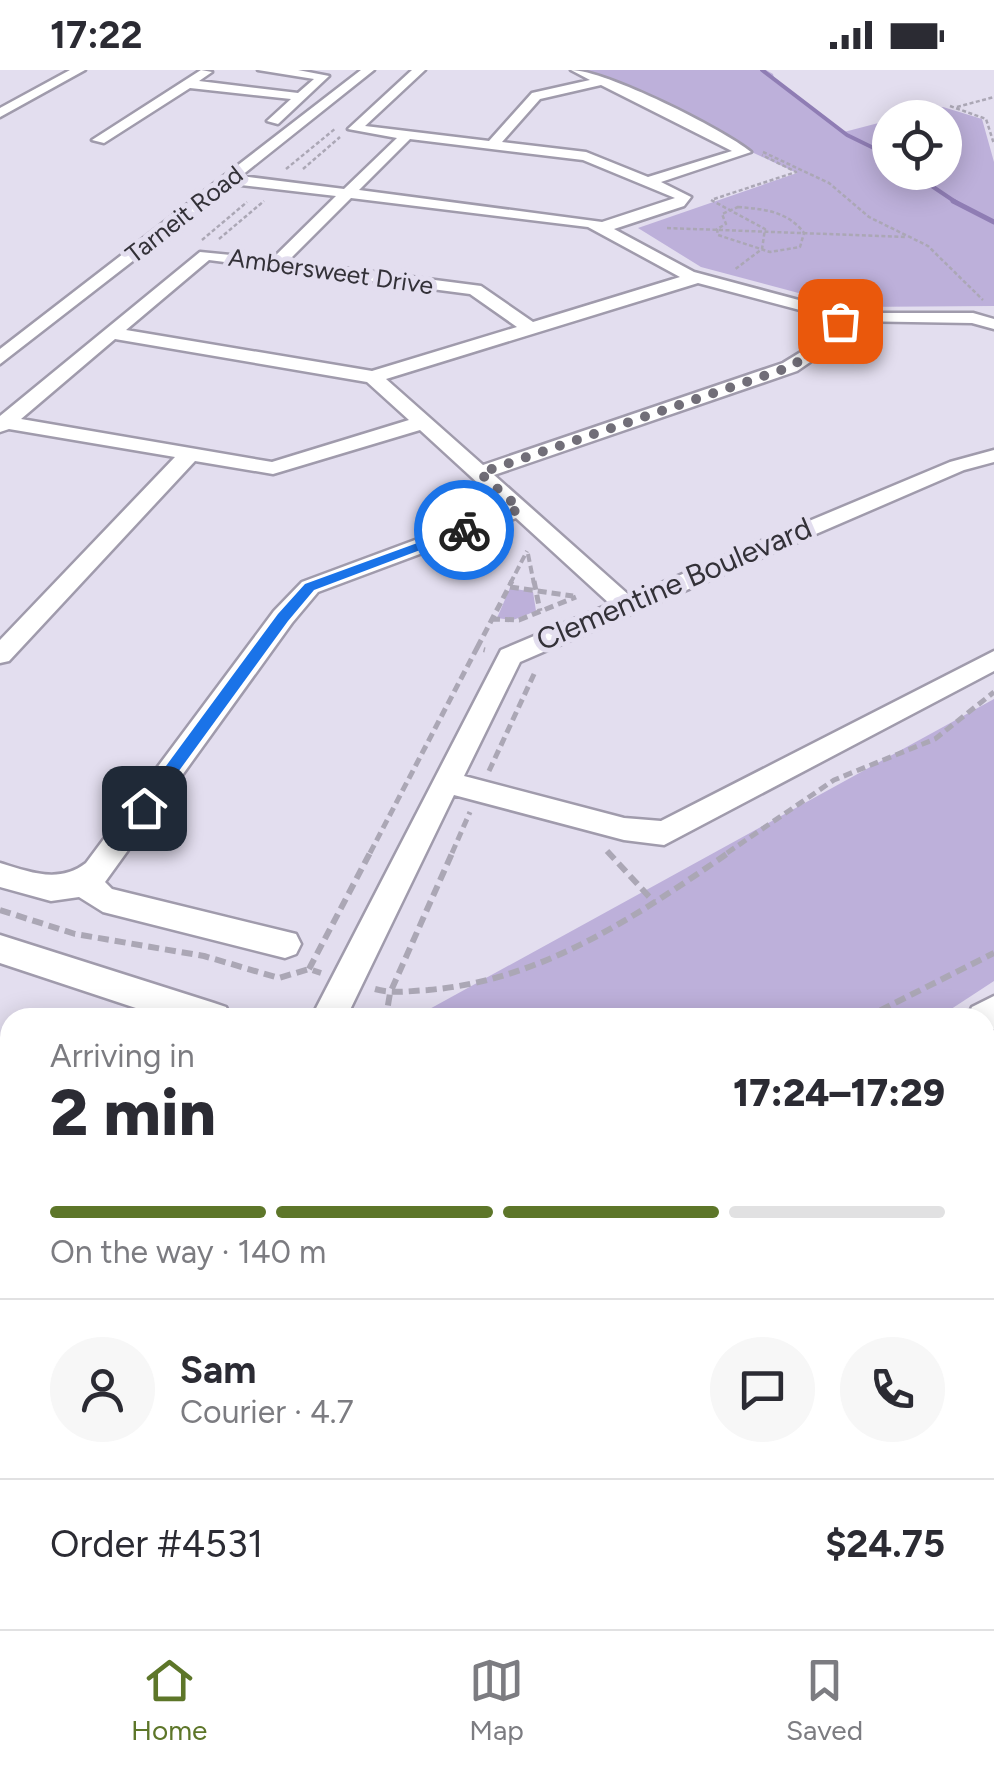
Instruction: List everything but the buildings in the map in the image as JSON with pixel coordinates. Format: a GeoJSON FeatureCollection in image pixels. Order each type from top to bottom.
{"type":"FeatureCollection","features":[{"type":"Feature","properties":{"kind":"street"},"geometry":{"type":"LineString","coordinates":[[99,140],[208,70]]}},
{"type":"Feature","properties":{"kind":"street"},"geometry":{"type":"LineString","coordinates":[[257,134],[323,76],[264,70]]}},
{"type":"Feature","properties":{"kind":"street","name":"Tarneit Road"},"geometry":{"type":"LineString","coordinates":[[0,358],[368,70]]}},
{"type":"Feature","properties":{"kind":"street"},"geometry":{"type":"LineString","coordinates":[[348,132],[419,70]]}},
{"type":"Feature","properties":{"kind":"street"},"geometry":{"type":"LineString","coordinates":[[576,70],[744,152],[650,181]]}},
{"type":"Feature","properties":{"kind":"street"},"geometry":{"type":"LineString","coordinates":[[55,72],[76,72]]}},
{"type":"Feature","properties":{"kind":"street"},"geometry":{"type":"LineString","coordinates":[[0,112],[76,72]]}},
{"type":"Feature","properties":{"kind":"street"},"geometry":{"type":"LineString","coordinates":[[491,146],[536,96],[603,81]]}},
{"type":"Feature","properties":{"kind":"street"},"geometry":{"type":"LineString","coordinates":[[190,84],[302,97]]}},
{"type":"Feature","properties":{"kind":"street"},"geometry":{"type":"LineString","coordinates":[[348,132],[596,158],[685,199],[603,227]]}},
{"type":"Feature","properties":{"kind":"street"},"geometry":{"type":"LineString","coordinates":[[277,263],[406,136]]}},
{"type":"Feature","properties":{"kind":"street"},"geometry":{"type":"LineString","coordinates":[[229,179],[603,227],[696,278],[845,316],[973,318],[994,324]]}},
{"type":"Feature","properties":{"kind":"street","name":"Ambersweet Drive"},"geometry":{"type":"LineString","coordinates":[[2,424],[201,257],[220,255],[474,290],[532,330]]}},
{"type":"Feature","properties":{"kind":"street"},"geometry":{"type":"LineString","coordinates":[[110,332],[372,377],[696,278]]}},
{"type":"Feature","properties":{"kind":"street"},"geometry":{"type":"LineString","coordinates":[[480,473],[790,367],[807,356],[845,316]]}},
{"type":"Feature","properties":{"kind":"street"},"geometry":{"type":"LineString","coordinates":[[372,377],[626,604]]}},
{"type":"Feature","properties":{"kind":"street"},"geometry":{"type":"LineString","coordinates":[[2,424],[260,468],[284,466],[424,422]]}},
{"type":"Feature","properties":{"kind":"street"},"geometry":{"type":"LineString","coordinates":[[0,655],[189,455]]}},
{"type":"Feature","properties":{"kind":"street","name":"Clementine Boulevard"},"geometry":{"type":"LineString","coordinates":[[333,1008],[506,660],[597,616],[957,466],[994,456]]}},
{"type":"Feature","properties":{"kind":"street"},"geometry":{"type":"LineString","coordinates":[[0,875],[48,890],[85,884],[98,872],[271,633],[310,587],[520,509]]}},
{"type":"Feature","properties":{"kind":"street"},"geometry":{"type":"LineString","coordinates":[[444,782],[624,828],[664,833],[994,660]]}},
{"type":"Feature","properties":{"kind":"street"},"geometry":{"type":"LineString","coordinates":[[85,884],[103,899],[286,944]]}},
{"type":"Feature","properties":{"kind":"street"},"geometry":{"type":"LineString","coordinates":[[0,950],[183,1008]]}},
{"type":"Feature","properties":{"kind":"path"},"geometry":{"type":"LineString","coordinates":[[994,98],[952,106],[986,119],[994,144]]}},
{"type":"Feature","properties":{"kind":"path"},"geometry":{"type":"LineString","coordinates":[[304,168],[348,132]]}},
{"type":"Feature","properties":{"kind":"path"},"geometry":{"type":"LineString","coordinates":[[756,148],[829,183],[869,217],[941,256],[969,290],[994,306]]}},
{"type":"Feature","properties":{"kind":"path"},"geometry":{"type":"LineString","coordinates":[[718,284],[768,243],[766,232],[755,221],[711,200],[796,172],[761,155],[766,154]]}},
{"type":"Feature","properties":{"kind":"path"},"geometry":{"type":"LineString","coordinates":[[210,246],[274,192]]}},
{"type":"Feature","properties":{"kind":"path"},"geometry":{"type":"LineString","coordinates":[[717,230],[726,224],[722,214],[728,208],[775,212],[800,225],[804,233]]}},
{"type":"Feature","properties":{"kind":"path"},"geometry":{"type":"LineString","coordinates":[[664,228],[912,237]]}},
{"type":"Feature","properties":{"kind":"path"},"geometry":{"type":"LineString","coordinates":[[717,230],[724,239],[764,250],[796,250],[804,233]]}},
{"type":"Feature","properties":{"kind":"path"},"geometry":{"type":"LineString","coordinates":[[490,520],[540,562]]}},
{"type":"Feature","properties":{"kind":"path"},"geometry":{"type":"LineString","coordinates":[[477,648],[528,551]]}},
{"type":"Feature","properties":{"kind":"path"},"geometry":{"type":"LineString","coordinates":[[528,551],[540,611]]}},
{"type":"Feature","properties":{"kind":"path"},"geometry":{"type":"LineString","coordinates":[[564,585],[597,616]]}},
{"type":"Feature","properties":{"kind":"path"},"geometry":{"type":"LineString","coordinates":[[509,586],[576,596]]}},
{"type":"Feature","properties":{"kind":"path"},"geometry":{"type":"LineString","coordinates":[[491,620],[512,622],[576,596]]}},
{"type":"Feature","properties":{"kind":"path"},"geometry":{"type":"LineString","coordinates":[[0,910],[75,934],[204,956],[279,978],[309,970],[390,994],[459,987],[530,968],[588,942],[654,903],[798,802],[834,780],[935,739],[994,692]]}},
{"type":"Feature","properties":{"kind":"path"},"geometry":{"type":"LineString","coordinates":[[490,770],[507,774]]}},
{"type":"Feature","properties":{"kind":"path"},"geometry":{"type":"LineString","coordinates":[[470,811],[487,816]]}},
{"type":"Feature","properties":{"kind":"path"},"geometry":{"type":"LineString","coordinates":[[605,849],[654,903]]}},
{"type":"Feature","properties":{"kind":"path"},"geometry":{"type":"LineString","coordinates":[[884,1008],[994,953]]}},
{"type":"Feature","properties":{"kind":"shaded area"},"geometry":{"type":"Polygon","coordinates":[[[575,70],[766,70],[773,74],[775,82],[844,132],[872,125],[872,190],[962,190],[962,113],[982,119],[994,162],[994,306],[851,307],[701,267],[638,228],[797,173],[575,70]]]}},
{"type":"Feature","properties":{"kind":"shaded area"},"geometry":{"type":"Polygon","coordinates":[[[510,588],[533,592],[536,611],[513,620],[497,618],[510,588]]]}},
{"type":"Feature","properties":{"kind":"shaded area"},"geometry":{"type":"Polygon","coordinates":[[[994,699],[994,981],[953,1008],[431,1008],[994,699]]]}},
{"type":"Feature","properties":{"kind":"waterway"},"geometry":{"type":"LineString","coordinates":[[762,70],[847,135],[872,147]]}},
{"type":"Feature","properties":{"kind":"waterway"},"geometry":{"type":"LineString","coordinates":[[938,190],[957,203]]}},
{"type":"Feature","properties":{"kind":"waterway"},"geometry":{"type":"LineString","coordinates":[[953,201],[994,222]]}},
{"type":"Feature","properties":{"kind":"way so far"},"geometry":{"type":"LineString","coordinates":[[464,530],[520,509],[480,473],[790,367],[807,356],[840,321]]}},
{"type":"Feature","properties":{"kind":"route"},"geometry":{"type":"LineString","coordinates":[[144,808],[310,587],[464,530]]}}]}
